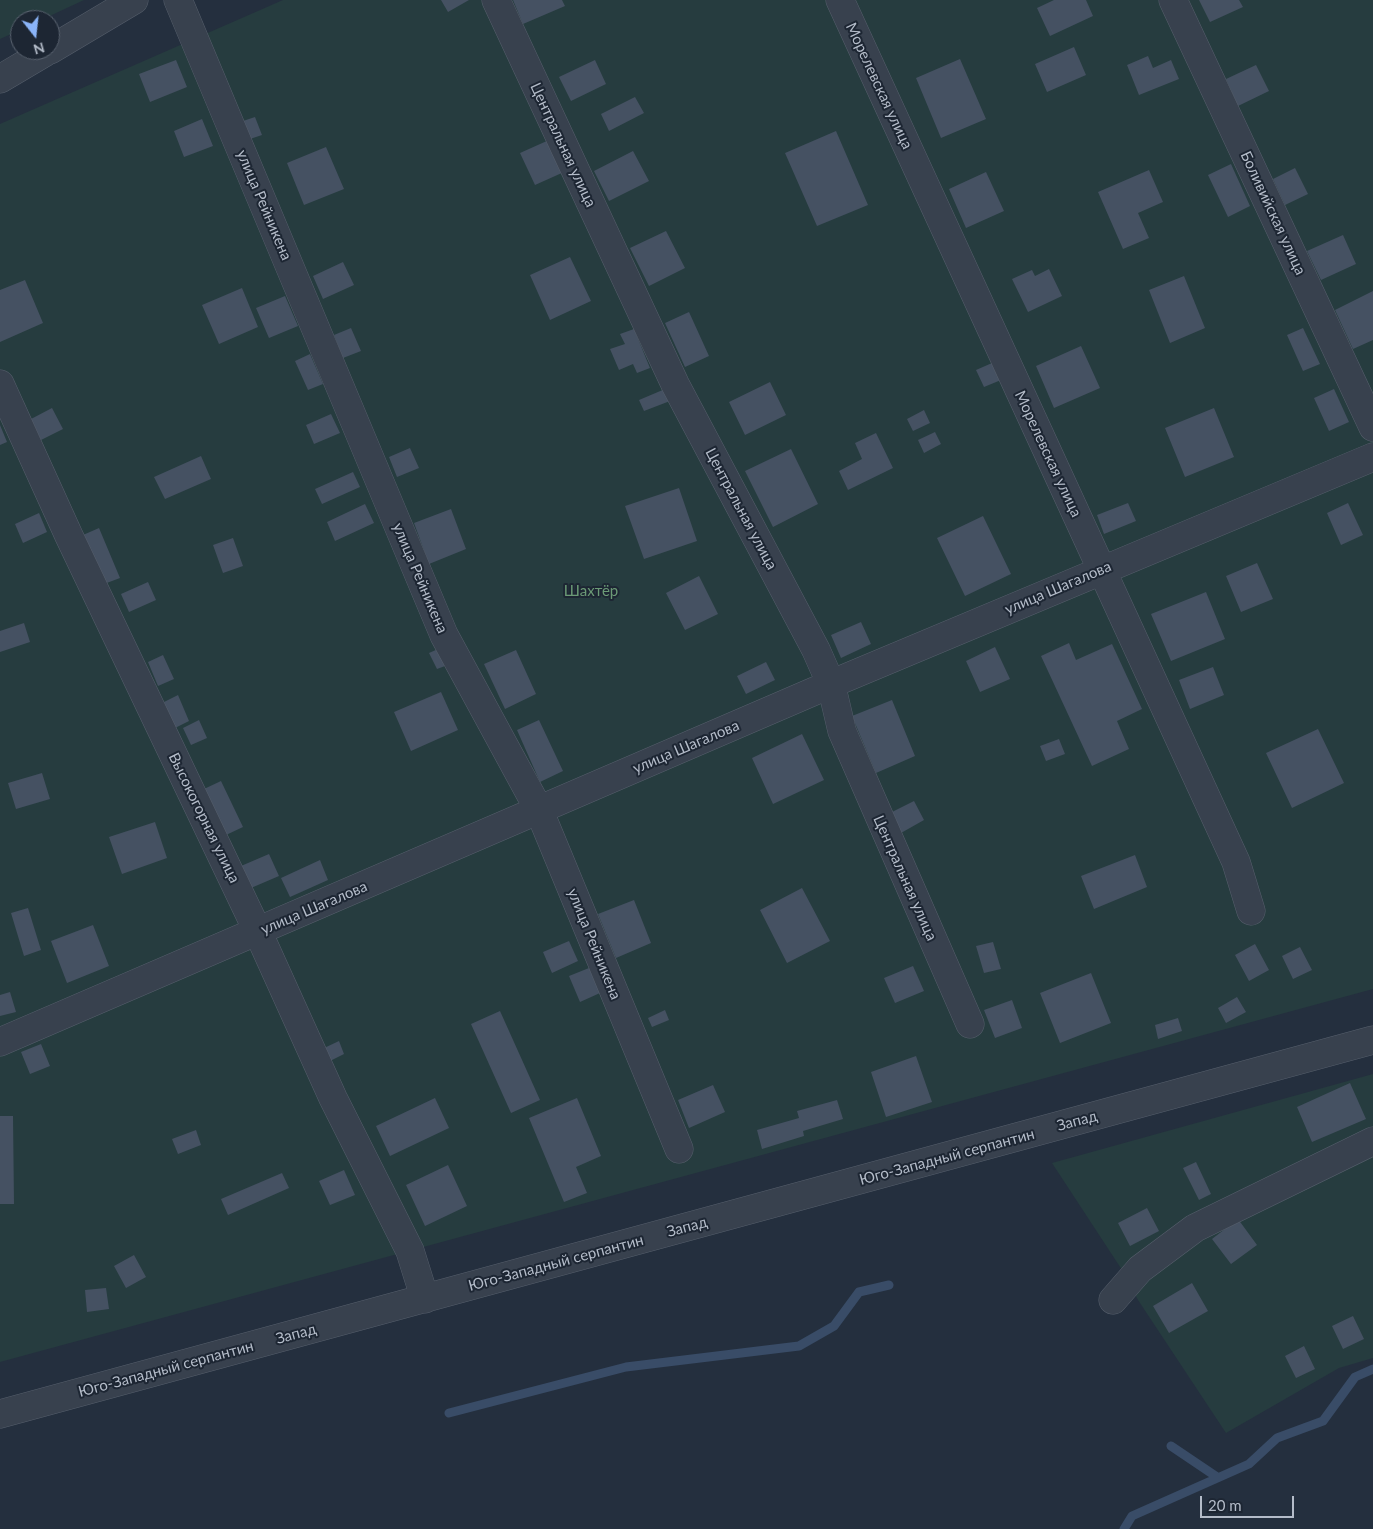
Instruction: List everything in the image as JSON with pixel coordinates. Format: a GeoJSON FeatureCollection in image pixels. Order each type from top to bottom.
{"type":"FeatureCollection","features":[{"type":"Feature","properties":{"kind":"street"},"geometry":{"type":"LineString","coordinates":[[60,44],[134,0]]}},
{"type":"Feature","properties":{"kind":"street","name":"улица Рейникена"},"geometry":{"type":"LineString","coordinates":[[178,0],[444,635],[539,810],[679,1149]]}},
{"type":"Feature","properties":{"kind":"street","name":"Центральная улица"},"geometry":{"type":"LineString","coordinates":[[496,0],[675,384],[816,650],[831,684],[842,732],[970,1024]]}},
{"type":"Feature","properties":{"kind":"street","name":"Морелевская улица"},"geometry":{"type":"LineString","coordinates":[[840,0],[1236,862],[1251,911]]}},
{"type":"Feature","properties":{"kind":"street","name":"Боливийская улица"},"geometry":{"type":"LineString","coordinates":[[1173,0],[1373,427]]}},
{"type":"Feature","properties":{"kind":"street"},"geometry":{"type":"LineString","coordinates":[[0,79],[33,60]]}},
{"type":"Feature","properties":{"kind":"street","name":"Высокогорная улица"},"geometry":{"type":"LineString","coordinates":[[0,384],[69,536],[258,932],[333,1098],[410,1251],[425,1299]]}},
{"type":"Feature","properties":{"kind":"street","name":"улица Шагалова"},"geometry":{"type":"LineString","coordinates":[[0,1042],[831,684],[1373,456]]}},
{"type":"Feature","properties":{"kind":"street","name":"Запад"},"geometry":{"type":"LineString","coordinates":[[999,1142],[1373,1040]]}},
{"type":"Feature","properties":{"kind":"street"},"geometry":{"type":"LineString","coordinates":[[1112,1300],[1140,1269],[1194,1228],[1373,1141]]}},
{"type":"Feature","properties":{"kind":"street","name":"Юго-Западный серпантин"},"geometry":{"type":"LineString","coordinates":[[0,1414],[999,1142]]}},
{"type":"Feature","properties":{"kind":"green space"},"geometry":{"type":"Polygon","coordinates":[[[0,0],[84,0],[60,11],[10,10],[10,34],[0,39],[0,0]]]}},
{"type":"Feature","properties":{"kind":"green space","name":"Шахтёр"},"geometry":{"type":"Polygon","coordinates":[[[283,0],[1373,0],[1373,989],[0,1362],[0,124],[283,0]]]}},
{"type":"Feature","properties":{"kind":"green space"},"geometry":{"type":"Polygon","coordinates":[[[1373,1074],[1373,1358],[1339,1368],[1226,1433],[1138,1300],[1124,1273],[1052,1163],[1373,1074]]]}},
{"type":"Feature","properties":{"kind":"building"},"geometry":{"type":"Polygon","coordinates":[[[441,0],[469,0],[448,12],[441,0]]]}},
{"type":"Feature","properties":{"kind":"building"},"geometry":{"type":"Polygon","coordinates":[[[513,0],[562,0],[565,6],[523,24],[513,0]]]}},
{"type":"Feature","properties":{"kind":"building"},"geometry":{"type":"Polygon","coordinates":[[[1054,0],[1086,0],[1093,16],[1050,36],[1037,8],[1054,0]]]}},
{"type":"Feature","properties":{"kind":"building"},"geometry":{"type":"Polygon","coordinates":[[[1199,0],[1239,0],[1243,7],[1210,22],[1199,0]]]}},
{"type":"Feature","properties":{"kind":"building"},"geometry":{"type":"Polygon","coordinates":[[[1074,47],[1086,75],[1047,92],[1035,64],[1074,47]]]}},
{"type":"Feature","properties":{"kind":"building"},"geometry":{"type":"Polygon","coordinates":[[[1148,56],[1153,68],[1171,60],[1179,79],[1139,95],[1127,65],[1148,56]]]}},
{"type":"Feature","properties":{"kind":"building"},"geometry":{"type":"Polygon","coordinates":[[[960,59],[986,119],[941,138],[916,78],[960,59]]]}},
{"type":"Feature","properties":{"kind":"building"},"geometry":{"type":"Polygon","coordinates":[[[176,60],[187,87],[150,102],[139,74],[176,60]]]}},
{"type":"Feature","properties":{"kind":"building"},"geometry":{"type":"Polygon","coordinates":[[[595,60],[606,84],[571,101],[559,77],[595,60]]]}},
{"type":"Feature","properties":{"kind":"building"},"geometry":{"type":"Polygon","coordinates":[[[1256,65],[1269,91],[1238,106],[1226,79],[1256,65]]]}},
{"type":"Feature","properties":{"kind":"building"},"geometry":{"type":"Polygon","coordinates":[[[635,97],[644,113],[609,131],[601,114],[635,97]]]}},
{"type":"Feature","properties":{"kind":"building"},"geometry":{"type":"Polygon","coordinates":[[[255,117],[262,135],[250,139],[243,121],[255,117]]]}},
{"type":"Feature","properties":{"kind":"building"},"geometry":{"type":"Polygon","coordinates":[[[202,119],[213,146],[184,157],[174,131],[202,119]]]}},
{"type":"Feature","properties":{"kind":"building"},"geometry":{"type":"Polygon","coordinates":[[[836,131],[868,205],[817,226],[785,153],[836,131]]]}},
{"type":"Feature","properties":{"kind":"building"},"geometry":{"type":"Polygon","coordinates":[[[549,140],[564,172],[535,185],[520,153],[549,140]]]}},
{"type":"Feature","properties":{"kind":"building"},"geometry":{"type":"Polygon","coordinates":[[[326,147],[344,189],[304,205],[287,163],[326,147]]]}},
{"type":"Feature","properties":{"kind":"building"},"geometry":{"type":"Polygon","coordinates":[[[633,151],[649,181],[609,201],[594,171],[633,151]]]}},
{"type":"Feature","properties":{"kind":"building"},"geometry":{"type":"Polygon","coordinates":[[[1231,164],[1250,206],[1228,217],[1208,175],[1231,164]]]}},
{"type":"Feature","properties":{"kind":"building"},"geometry":{"type":"Polygon","coordinates":[[[1295,168],[1308,194],[1285,205],[1273,179],[1295,168]]]}},
{"type":"Feature","properties":{"kind":"building"},"geometry":{"type":"Polygon","coordinates":[[[1149,170],[1163,202],[1138,213],[1149,238],[1123,249],[1098,192],[1149,170]]]}},
{"type":"Feature","properties":{"kind":"building"},"geometry":{"type":"Polygon","coordinates":[[[986,172],[1004,211],[966,228],[949,189],[986,172]]]}},
{"type":"Feature","properties":{"kind":"building"},"geometry":{"type":"Polygon","coordinates":[[[666,231],[685,268],[649,286],[630,248],[666,231]]]}},
{"type":"Feature","properties":{"kind":"building"},"geometry":{"type":"Polygon","coordinates":[[[1343,235],[1356,264],[1321,280],[1307,251],[1343,235]]]}},
{"type":"Feature","properties":{"kind":"building"},"geometry":{"type":"Polygon","coordinates":[[[570,257],[591,301],[550,320],[530,275],[570,257]]]}},
{"type":"Feature","properties":{"kind":"building"},"geometry":{"type":"Polygon","coordinates":[[[343,262],[354,285],[323,299],[313,276],[343,262]]]}},
{"type":"Feature","properties":{"kind":"building"},"geometry":{"type":"Polygon","coordinates":[[[1049,269],[1062,296],[1028,312],[1012,279],[1032,270],[1035,276],[1049,269]]]}},
{"type":"Feature","properties":{"kind":"building"},"geometry":{"type":"Polygon","coordinates":[[[1184,276],[1205,328],[1170,343],[1149,290],[1184,276]]]}},
{"type":"Feature","properties":{"kind":"building"},"geometry":{"type":"Polygon","coordinates":[[[25,280],[43,323],[0,342],[0,290],[25,280]]]}},
{"type":"Feature","properties":{"kind":"building"},"geometry":{"type":"Polygon","coordinates":[[[242,288],[258,327],[219,344],[202,305],[242,288]]]}},
{"type":"Feature","properties":{"kind":"building"},"geometry":{"type":"Polygon","coordinates":[[[1373,291],[1373,340],[1353,349],[1335,310],[1373,291]]]}},
{"type":"Feature","properties":{"kind":"building"},"geometry":{"type":"Polygon","coordinates":[[[285,296],[298,326],[269,338],[256,308],[285,296]]]}},
{"type":"Feature","properties":{"kind":"building"},"geometry":{"type":"Polygon","coordinates":[[[689,312],[709,356],[685,367],[665,323],[689,312]]]}},
{"type":"Feature","properties":{"kind":"building"},"geometry":{"type":"Polygon","coordinates":[[[351,328],[361,351],[343,358],[334,335],[351,328]]]}},
{"type":"Feature","properties":{"kind":"building"},"geometry":{"type":"Polygon","coordinates":[[[1303,328],[1320,364],[1303,371],[1287,335],[1303,328]]]}},
{"type":"Feature","properties":{"kind":"building"},"geometry":{"type":"Polygon","coordinates":[[[634,329],[650,368],[637,373],[633,364],[619,370],[610,349],[625,344],[620,334],[634,329]]]}},
{"type":"Feature","properties":{"kind":"building"},"geometry":{"type":"Polygon","coordinates":[[[1081,346],[1100,388],[1054,408],[1036,366],[1081,346]]]}},
{"type":"Feature","properties":{"kind":"building"},"geometry":{"type":"Polygon","coordinates":[[[310,354],[323,384],[308,390],[295,361],[310,354]]]}},
{"type":"Feature","properties":{"kind":"building"},"geometry":{"type":"Polygon","coordinates":[[[992,363],[1001,380],[984,387],[976,370],[992,363]]]}},
{"type":"Feature","properties":{"kind":"building"},"geometry":{"type":"Polygon","coordinates":[[[770,382],[786,415],[745,435],[729,402],[770,382]]]}},
{"type":"Feature","properties":{"kind":"building"},"geometry":{"type":"Polygon","coordinates":[[[665,389],[670,401],[644,411],[639,400],[665,389]]]}},
{"type":"Feature","properties":{"kind":"building"},"geometry":{"type":"Polygon","coordinates":[[[1334,389],[1349,422],[1329,431],[1314,398],[1334,389]]]}},
{"type":"Feature","properties":{"kind":"building"},"geometry":{"type":"Polygon","coordinates":[[[52,408],[63,429],[41,440],[31,419],[52,408]]]}},
{"type":"Feature","properties":{"kind":"building"},"geometry":{"type":"Polygon","coordinates":[[[1214,408],[1234,457],[1185,477],[1165,428],[1214,408]]]}},
{"type":"Feature","properties":{"kind":"building"},"geometry":{"type":"Polygon","coordinates":[[[924,410],[930,423],[913,431],[907,419],[924,410]]]}},
{"type":"Feature","properties":{"kind":"building"},"geometry":{"type":"Polygon","coordinates":[[[331,414],[340,433],[314,444],[306,425],[331,414]]]}},
{"type":"Feature","properties":{"kind":"building"},"geometry":{"type":"Polygon","coordinates":[[[0,425],[7,442],[0,445],[0,425]]]}},
{"type":"Feature","properties":{"kind":"building"},"geometry":{"type":"Polygon","coordinates":[[[935,432],[941,444],[924,453],[918,440],[935,432]]]}},
{"type":"Feature","properties":{"kind":"building"},"geometry":{"type":"Polygon","coordinates":[[[876,433],[893,468],[848,490],[839,471],[862,459],[855,443],[876,433]]]}},
{"type":"Feature","properties":{"kind":"building"},"geometry":{"type":"Polygon","coordinates":[[[410,448],[419,468],[397,477],[389,457],[410,448]]]}},
{"type":"Feature","properties":{"kind":"building"},"geometry":{"type":"Polygon","coordinates":[[[791,449],[818,504],[773,527],[745,471],[791,449]]]}},
{"type":"Feature","properties":{"kind":"building"},"geometry":{"type":"Polygon","coordinates":[[[201,456],[211,479],[165,499],[154,477],[201,456]]]}},
{"type":"Feature","properties":{"kind":"building"},"geometry":{"type":"Polygon","coordinates":[[[353,472],[360,487],[322,504],[315,489],[353,472]]]}},
{"type":"Feature","properties":{"kind":"building"},"geometry":{"type":"Polygon","coordinates":[[[679,488],[697,541],[644,559],[625,506],[679,488]]]}},
{"type":"Feature","properties":{"kind":"building"},"geometry":{"type":"Polygon","coordinates":[[[1128,503],[1136,521],[1104,534],[1097,515],[1128,503]]]}},
{"type":"Feature","properties":{"kind":"building"},"geometry":{"type":"Polygon","coordinates":[[[1348,503],[1363,535],[1341,545],[1327,513],[1348,503]]]}},
{"type":"Feature","properties":{"kind":"building"},"geometry":{"type":"Polygon","coordinates":[[[365,504],[374,523],[335,541],[327,522],[365,504]]]}},
{"type":"Feature","properties":{"kind":"building"},"geometry":{"type":"Polygon","coordinates":[[[451,509],[466,549],[429,564],[414,523],[451,509]]]}},
{"type":"Feature","properties":{"kind":"building"},"geometry":{"type":"Polygon","coordinates":[[[39,513],[47,532],[23,543],[15,524],[39,513]]]}},
{"type":"Feature","properties":{"kind":"building"},"geometry":{"type":"Polygon","coordinates":[[[983,516],[1011,574],[965,596],[937,538],[983,516]]]}},
{"type":"Feature","properties":{"kind":"building"},"geometry":{"type":"Polygon","coordinates":[[[99,528],[120,578],[104,584],[83,535],[99,528]]]}},
{"type":"Feature","properties":{"kind":"building"},"geometry":{"type":"Polygon","coordinates":[[[233,538],[243,566],[223,573],[213,545],[233,538]]]}},
{"type":"Feature","properties":{"kind":"building"},"geometry":{"type":"Polygon","coordinates":[[[1257,563],[1273,599],[1241,612],[1226,576],[1257,563]]]}},
{"type":"Feature","properties":{"kind":"building"},"geometry":{"type":"Polygon","coordinates":[[[699,576],[718,614],[685,630],[666,593],[699,576]]]}},
{"type":"Feature","properties":{"kind":"building"},"geometry":{"type":"Polygon","coordinates":[[[148,582],[156,600],[129,612],[121,594],[148,582]]]}},
{"type":"Feature","properties":{"kind":"building"},"geometry":{"type":"Polygon","coordinates":[[[1206,592],[1225,639],[1171,661],[1151,614],[1206,592]]]}},
{"type":"Feature","properties":{"kind":"building"},"geometry":{"type":"Polygon","coordinates":[[[861,622],[871,644],[841,658],[831,635],[861,622]]]}},
{"type":"Feature","properties":{"kind":"building"},"geometry":{"type":"Polygon","coordinates":[[[24,623],[30,642],[0,652],[0,631],[24,623]]]}},
{"type":"Feature","properties":{"kind":"building"},"geometry":{"type":"Polygon","coordinates":[[[1069,643],[1076,660],[1112,644],[1142,709],[1117,721],[1129,749],[1092,766],[1041,656],[1069,643]]]}},
{"type":"Feature","properties":{"kind":"building"},"geometry":{"type":"Polygon","coordinates":[[[995,647],[1010,679],[980,692],[966,661],[995,647]]]}},
{"type":"Feature","properties":{"kind":"building"},"geometry":{"type":"Polygon","coordinates":[[[438,649],[445,666],[437,669],[429,653],[438,649]]]}},
{"type":"Feature","properties":{"kind":"building"},"geometry":{"type":"Polygon","coordinates":[[[516,650],[536,694],[505,709],[484,664],[516,650]]]}},
{"type":"Feature","properties":{"kind":"building"},"geometry":{"type":"Polygon","coordinates":[[[163,655],[174,679],[158,686],[148,662],[163,655]]]}},
{"type":"Feature","properties":{"kind":"building"},"geometry":{"type":"Polygon","coordinates":[[[766,662],[775,680],[746,694],[737,676],[766,662]]]}},
{"type":"Feature","properties":{"kind":"building"},"geometry":{"type":"Polygon","coordinates":[[[1213,667],[1224,695],[1190,709],[1179,680],[1213,667]]]}},
{"type":"Feature","properties":{"kind":"building"},"geometry":{"type":"Polygon","coordinates":[[[441,692],[458,730],[411,751],[394,712],[441,692]]]}},
{"type":"Feature","properties":{"kind":"building"},"geometry":{"type":"Polygon","coordinates":[[[178,695],[189,721],[175,728],[164,702],[178,695]]]}},
{"type":"Feature","properties":{"kind":"building"},"geometry":{"type":"Polygon","coordinates":[[[892,700],[915,756],[876,773],[852,716],[892,700]]]}},
{"type":"Feature","properties":{"kind":"building"},"geometry":{"type":"Polygon","coordinates":[[[199,720],[207,738],[191,745],[183,728],[199,720]]]}},
{"type":"Feature","properties":{"kind":"building"},"geometry":{"type":"Polygon","coordinates":[[[539,720],[563,771],[540,782],[517,730],[539,720]]]}},
{"type":"Feature","properties":{"kind":"building"},"geometry":{"type":"Polygon","coordinates":[[[1318,729],[1344,783],[1292,808],[1266,753],[1318,729]]]}},
{"type":"Feature","properties":{"kind":"building"},"geometry":{"type":"Polygon","coordinates":[[[802,734],[824,780],[773,804],[752,758],[802,734]]]}},
{"type":"Feature","properties":{"kind":"building"},"geometry":{"type":"Polygon","coordinates":[[[1059,739],[1065,754],[1046,761],[1040,746],[1059,739]]]}},
{"type":"Feature","properties":{"kind":"building"},"geometry":{"type":"Polygon","coordinates":[[[42,773],[50,799],[16,809],[8,783],[42,773]]]}},
{"type":"Feature","properties":{"kind":"building"},"geometry":{"type":"Polygon","coordinates":[[[221,781],[243,827],[226,835],[204,789],[221,781]]]}},
{"type":"Feature","properties":{"kind":"building"},"geometry":{"type":"Polygon","coordinates":[[[914,801],[924,820],[901,833],[890,813],[914,801]]]}},
{"type":"Feature","properties":{"kind":"building"},"geometry":{"type":"Polygon","coordinates":[[[155,822],[167,858],[122,874],[109,837],[155,822]]]}},
{"type":"Feature","properties":{"kind":"building"},"geometry":{"type":"Polygon","coordinates":[[[269,854],[279,876],[251,888],[241,866],[269,854]]]}},
{"type":"Feature","properties":{"kind":"building"},"geometry":{"type":"Polygon","coordinates":[[[1135,855],[1147,887],[1094,909],[1081,876],[1135,855]]]}},
{"type":"Feature","properties":{"kind":"building"},"geometry":{"type":"Polygon","coordinates":[[[320,860],[328,880],[290,897],[281,878],[320,860]]]}},
{"type":"Feature","properties":{"kind":"building"},"geometry":{"type":"Polygon","coordinates":[[[802,888],[830,941],[787,963],[760,910],[802,888]]]}},
{"type":"Feature","properties":{"kind":"building"},"geometry":{"type":"Polygon","coordinates":[[[634,900],[651,943],[616,958],[598,914],[634,900]]]}},
{"type":"Feature","properties":{"kind":"building"},"geometry":{"type":"Polygon","coordinates":[[[28,908],[41,950],[24,956],[11,913],[28,908]]]}},
{"type":"Feature","properties":{"kind":"building"},"geometry":{"type":"Polygon","coordinates":[[[93,925],[109,966],[67,983],[51,941],[93,925]]]}},
{"type":"Feature","properties":{"kind":"building"},"geometry":{"type":"Polygon","coordinates":[[[569,941],[578,961],[552,973],[543,952],[569,941]]]}},
{"type":"Feature","properties":{"kind":"building"},"geometry":{"type":"Polygon","coordinates":[[[993,942],[1001,969],[984,973],[976,946],[993,942]]]}},
{"type":"Feature","properties":{"kind":"building"},"geometry":{"type":"Polygon","coordinates":[[[1255,944],[1269,970],[1249,981],[1235,955],[1255,944]]]}},
{"type":"Feature","properties":{"kind":"building"},"geometry":{"type":"Polygon","coordinates":[[[1300,947],[1312,970],[1293,979],[1282,956],[1300,947]]]}},
{"type":"Feature","properties":{"kind":"building"},"geometry":{"type":"Polygon","coordinates":[[[913,966],[924,991],[895,1003],[884,978],[913,966]]]}},
{"type":"Feature","properties":{"kind":"building"},"geometry":{"type":"Polygon","coordinates":[[[589,968],[600,993],[580,1002],[569,976],[589,968]]]}},
{"type":"Feature","properties":{"kind":"building"},"geometry":{"type":"Polygon","coordinates":[[[1091,973],[1111,1023],[1060,1043],[1040,993],[1091,973]]]}},
{"type":"Feature","properties":{"kind":"building"},"geometry":{"type":"Polygon","coordinates":[[[10,992],[16,1012],[0,1016],[0,995],[10,992]]]}},
{"type":"Feature","properties":{"kind":"building"},"geometry":{"type":"Polygon","coordinates":[[[1237,997],[1246,1012],[1226,1023],[1218,1008],[1237,997]]]}},
{"type":"Feature","properties":{"kind":"building"},"geometry":{"type":"Polygon","coordinates":[[[1012,1000],[1022,1028],[995,1038],[984,1010],[1012,1000]]]}},
{"type":"Feature","properties":{"kind":"building"},"geometry":{"type":"Polygon","coordinates":[[[665,1010],[669,1020],[652,1027],[648,1018],[665,1010]]]}},
{"type":"Feature","properties":{"kind":"building"},"geometry":{"type":"Polygon","coordinates":[[[500,1011],[540,1100],[511,1113],[471,1024],[500,1011]]]}},
{"type":"Feature","properties":{"kind":"building"},"geometry":{"type":"Polygon","coordinates":[[[1178,1018],[1182,1031],[1158,1039],[1155,1025],[1178,1018]]]}},
{"type":"Feature","properties":{"kind":"building"},"geometry":{"type":"Polygon","coordinates":[[[339,1041],[344,1054],[328,1062],[322,1049],[339,1041]]]}},
{"type":"Feature","properties":{"kind":"building"},"geometry":{"type":"Polygon","coordinates":[[[41,1044],[50,1066],[30,1074],[21,1052],[41,1044]]]}},
{"type":"Feature","properties":{"kind":"building"},"geometry":{"type":"Polygon","coordinates":[[[916,1056],[932,1102],[886,1117],[871,1072],[916,1056]]]}},
{"type":"Feature","properties":{"kind":"building"},"geometry":{"type":"Polygon","coordinates":[[[1350,1083],[1366,1119],[1312,1142],[1297,1107],[1350,1083]]]}},
{"type":"Feature","properties":{"kind":"building"},"geometry":{"type":"Polygon","coordinates":[[[713,1085],[725,1112],[689,1128],[678,1100],[713,1085]]]}},
{"type":"Feature","properties":{"kind":"building"},"geometry":{"type":"Polygon","coordinates":[[[435,1098],[449,1128],[390,1156],[376,1126],[435,1098]]]}},
{"type":"Feature","properties":{"kind":"building"},"geometry":{"type":"Polygon","coordinates":[[[577,1098],[601,1156],[576,1167],[587,1193],[564,1202],[529,1118],[577,1098]]]}},
{"type":"Feature","properties":{"kind":"building"},"geometry":{"type":"Polygon","coordinates":[[[837,1100],[843,1119],[803,1131],[804,1136],[762,1149],[757,1130],[799,1118],[797,1111],[837,1100]]]}},
{"type":"Feature","properties":{"kind":"building"},"geometry":{"type":"Polygon","coordinates":[[[0,1116],[13,1116],[14,1204],[0,1204],[0,1116]]]}},
{"type":"Feature","properties":{"kind":"building"},"geometry":{"type":"Polygon","coordinates":[[[196,1130],[201,1145],[178,1154],[172,1139],[196,1130]]]}},
{"type":"Feature","properties":{"kind":"building"},"geometry":{"type":"Polygon","coordinates":[[[1196,1162],[1211,1194],[1199,1200],[1183,1168],[1196,1162]]]}},
{"type":"Feature","properties":{"kind":"building"},"geometry":{"type":"Polygon","coordinates":[[[448,1165],[467,1206],[425,1226],[406,1185],[448,1165]]]}},
{"type":"Feature","properties":{"kind":"building"},"geometry":{"type":"Polygon","coordinates":[[[344,1170],[355,1195],[330,1205],[319,1181],[344,1170]]]}},
{"type":"Feature","properties":{"kind":"building"},"geometry":{"type":"Polygon","coordinates":[[[282,1173],[289,1188],[228,1215],[221,1199],[282,1173]]]}},
{"type":"Feature","properties":{"kind":"building"},"geometry":{"type":"Polygon","coordinates":[[[1147,1208],[1159,1231],[1130,1246],[1118,1223],[1147,1208]]]}},
{"type":"Feature","properties":{"kind":"building"},"geometry":{"type":"Polygon","coordinates":[[[1238,1219],[1257,1245],[1231,1264],[1212,1239],[1238,1219]]]}},
{"type":"Feature","properties":{"kind":"building"},"geometry":{"type":"Polygon","coordinates":[[[134,1255],[146,1277],[126,1288],[114,1266],[134,1255]]]}},
{"type":"Feature","properties":{"kind":"building"},"geometry":{"type":"Polygon","coordinates":[[[1192,1283],[1208,1311],[1169,1333],[1153,1306],[1192,1283]]]}},
{"type":"Feature","properties":{"kind":"building"},"geometry":{"type":"Polygon","coordinates":[[[106,1288],[109,1309],[87,1312],[85,1290],[106,1288]]]}},
{"type":"Feature","properties":{"kind":"building"},"geometry":{"type":"Polygon","coordinates":[[[1353,1316],[1364,1339],[1343,1349],[1332,1326],[1353,1316]]]}},
{"type":"Feature","properties":{"kind":"building"},"geometry":{"type":"Polygon","coordinates":[[[1304,1346],[1315,1369],[1296,1378],[1285,1356],[1304,1346]]]}},
{"type":"Feature","properties":{"kind":"waterway"},"geometry":{"type":"LineString","coordinates":[[449,1413],[626,1367],[799,1346],[834,1326],[859,1292],[889,1285]]}},
{"type":"Feature","properties":{"kind":"waterway"},"geometry":{"type":"LineString","coordinates":[[1124,1529],[1132,1516],[1249,1464],[1277,1438],[1323,1421],[1355,1377],[1373,1369]]}},
{"type":"Feature","properties":{"kind":"waterway"},"geometry":{"type":"LineString","coordinates":[[1171,1446],[1217,1477]]}}]}
